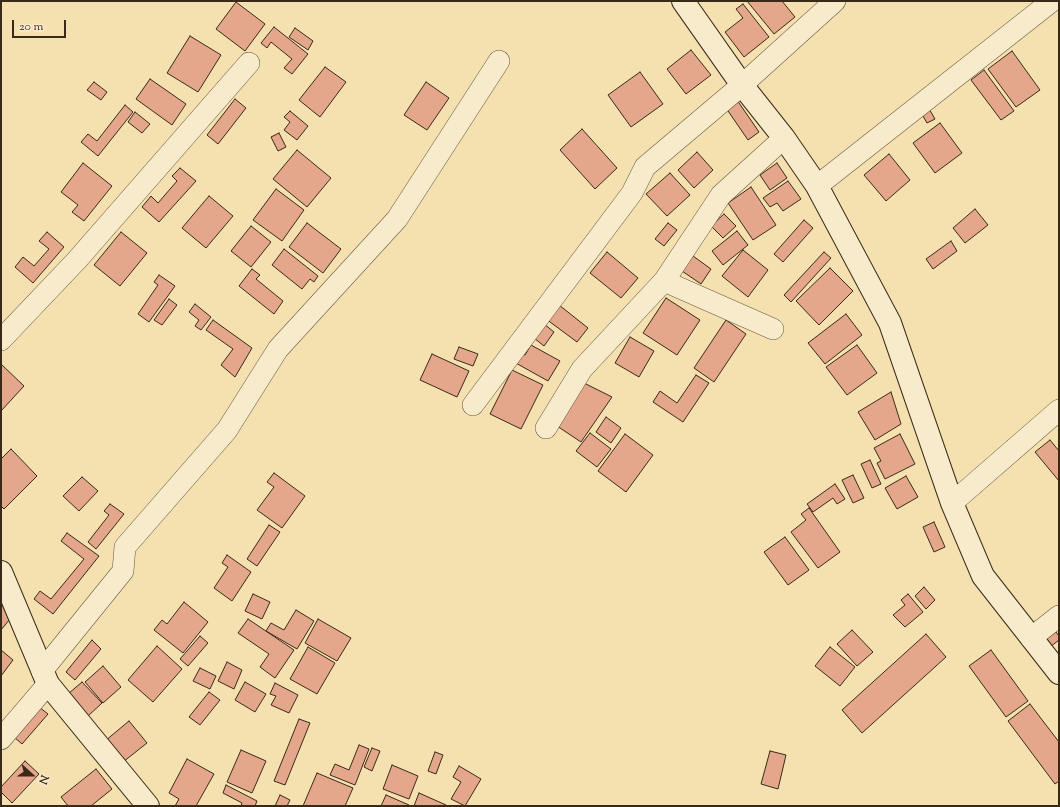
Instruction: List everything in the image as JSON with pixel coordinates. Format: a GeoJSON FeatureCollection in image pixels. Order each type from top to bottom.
{"type":"FeatureCollection","features":[{"type":"Feature","properties":{"kind":"street"},"geometry":{"type":"LineString","coordinates":[[683,1],[742,85],[784,138],[817,186],[890,323],[952,503],[983,576],[1059,673]]}},
{"type":"Feature","properties":{"kind":"street"},"geometry":{"type":"LineString","coordinates":[[473,405],[632,193],[645,167],[742,85],[835,1]]}},
{"type":"Feature","properties":{"kind":"street"},"geometry":{"type":"LineString","coordinates":[[817,186],[1052,1]]}},
{"type":"Feature","properties":{"kind":"street"},"geometry":{"type":"LineString","coordinates":[[1,739],[123,571],[126,547],[227,430],[278,348],[397,219],[498,61]]}},
{"type":"Feature","properties":{"kind":"street"},"geometry":{"type":"LineString","coordinates":[[1,340],[77,260],[249,63]]}},
{"type":"Feature","properties":{"kind":"street"},"geometry":{"type":"LineString","coordinates":[[546,428],[582,369],[664,281],[721,195],[784,138]]}},
{"type":"Feature","properties":{"kind":"street"},"geometry":{"type":"LineString","coordinates":[[664,281],[773,329]]}},
{"type":"Feature","properties":{"kind":"street"},"geometry":{"type":"LineString","coordinates":[[952,503],[1059,410]]}},
{"type":"Feature","properties":{"kind":"street"},"geometry":{"type":"LineString","coordinates":[[1,572],[45,677],[148,806]]}},
{"type":"Feature","properties":{"kind":"street"},"geometry":{"type":"LineString","coordinates":[[1031,638],[1059,616]]}},
{"type":"Feature","properties":{"kind":"building"},"geometry":{"type":"Polygon","coordinates":[[[747,1],[782,1],[795,17],[774,34],[747,1]]]}},
{"type":"Feature","properties":{"kind":"building"},"geometry":{"type":"Polygon","coordinates":[[[236,2],[265,24],[245,51],[216,29],[236,2]]]}},
{"type":"Feature","properties":{"kind":"building"},"geometry":{"type":"Polygon","coordinates":[[[743,4],[769,37],[744,57],[725,32],[743,18],[736,9],[743,4]]]}},
{"type":"Feature","properties":{"kind":"building"},"geometry":{"type":"Polygon","coordinates":[[[274,27],[308,54],[292,74],[284,68],[292,59],[271,42],[267,48],[261,43],[274,27]]]}},
{"type":"Feature","properties":{"kind":"building"},"geometry":{"type":"Polygon","coordinates":[[[295,28],[313,41],[308,50],[289,37],[295,28]]]}},
{"type":"Feature","properties":{"kind":"building"},"geometry":{"type":"Polygon","coordinates":[[[190,36],[221,55],[198,92],[167,73],[190,36]]]}},
{"type":"Feature","properties":{"kind":"building"},"geometry":{"type":"Polygon","coordinates":[[[691,50],[711,75],[686,94],[667,69],[691,50]]]}},
{"type":"Feature","properties":{"kind":"building"},"geometry":{"type":"Polygon","coordinates":[[[1012,51],[1040,90],[1016,107],[988,69],[1012,51]]]}},
{"type":"Feature","properties":{"kind":"building"},"geometry":{"type":"Polygon","coordinates":[[[325,67],[346,82],[320,117],[299,100],[325,67]]]}},
{"type":"Feature","properties":{"kind":"building"},"geometry":{"type":"Polygon","coordinates":[[[984,70],[1014,111],[1001,120],[971,80],[984,70]]]}},
{"type":"Feature","properties":{"kind":"building"},"geometry":{"type":"Polygon","coordinates":[[[640,72],[663,104],[631,127],[608,95],[640,72]]]}},
{"type":"Feature","properties":{"kind":"building"},"geometry":{"type":"Polygon","coordinates":[[[150,79],[186,104],[172,125],[136,99],[150,79]]]}},
{"type":"Feature","properties":{"kind":"building"},"geometry":{"type":"Polygon","coordinates":[[[94,82],[107,92],[101,100],[87,90],[94,82]]]}},
{"type":"Feature","properties":{"kind":"building"},"geometry":{"type":"Polygon","coordinates":[[[426,82],[449,98],[427,130],[404,115],[426,82]]]}},
{"type":"Feature","properties":{"kind":"building"},"geometry":{"type":"Polygon","coordinates":[[[235,99],[246,108],[218,144],[207,135],[235,99]]]}},
{"type":"Feature","properties":{"kind":"building"},"geometry":{"type":"Polygon","coordinates":[[[737,100],[759,132],[748,140],[726,108],[737,100]]]}},
{"type":"Feature","properties":{"kind":"building"},"geometry":{"type":"Polygon","coordinates":[[[125,105],[133,112],[98,156],[81,142],[88,134],[97,141],[125,105]]]}},
{"type":"Feature","properties":{"kind":"building"},"geometry":{"type":"Polygon","coordinates":[[[928,107],[935,119],[927,123],[920,111],[928,107]]]}},
{"type":"Feature","properties":{"kind":"building"},"geometry":{"type":"Polygon","coordinates":[[[290,111],[308,126],[297,140],[284,130],[290,122],[284,117],[290,111]]]}},
{"type":"Feature","properties":{"kind":"building"},"geometry":{"type":"Polygon","coordinates":[[[135,112],[150,124],[142,133],[128,122],[135,112]]]}},
{"type":"Feature","properties":{"kind":"building"},"geometry":{"type":"Polygon","coordinates":[[[940,123],[962,153],[935,173],[913,143],[940,123]]]}},
{"type":"Feature","properties":{"kind":"building"},"geometry":{"type":"Polygon","coordinates":[[[582,129],[617,168],[595,189],[560,150],[582,129]]]}},
{"type":"Feature","properties":{"kind":"building"},"geometry":{"type":"Polygon","coordinates":[[[279,133],[286,147],[278,151],[271,137],[279,133]]]}},
{"type":"Feature","properties":{"kind":"building"},"geometry":{"type":"Polygon","coordinates":[[[297,150],[331,178],[307,207],[273,179],[297,150]]]}},
{"type":"Feature","properties":{"kind":"building"},"geometry":{"type":"Polygon","coordinates":[[[697,152],[713,170],[694,188],[678,170],[697,152]]]}},
{"type":"Feature","properties":{"kind":"building"},"geometry":{"type":"Polygon","coordinates":[[[889,154],[910,180],[886,201],[864,175],[889,154]]]}},
{"type":"Feature","properties":{"kind":"building"},"geometry":{"type":"Polygon","coordinates":[[[83,163],[112,186],[84,221],[72,212],[78,205],[61,192],[83,163]]]}},
{"type":"Feature","properties":{"kind":"building"},"geometry":{"type":"Polygon","coordinates":[[[777,163],[787,178],[770,190],[760,175],[777,163]]]}},
{"type":"Feature","properties":{"kind":"building"},"geometry":{"type":"Polygon","coordinates":[[[180,168],[196,181],[159,222],[142,207],[151,196],[158,203],[177,181],[172,176],[180,168]]]}},
{"type":"Feature","properties":{"kind":"building"},"geometry":{"type":"Polygon","coordinates":[[[670,173],[690,195],[667,216],[646,194],[670,173]]]}},
{"type":"Feature","properties":{"kind":"building"},"geometry":{"type":"Polygon","coordinates":[[[788,181],[801,199],[783,211],[777,203],[770,207],[763,198],[788,181]]]}},
{"type":"Feature","properties":{"kind":"building"},"geometry":{"type":"Polygon","coordinates":[[[751,187],[776,225],[753,240],[728,203],[751,187]]]}},
{"type":"Feature","properties":{"kind":"building"},"geometry":{"type":"Polygon","coordinates":[[[276,189],[304,210],[282,241],[253,220],[276,189]]]}},
{"type":"Feature","properties":{"kind":"building"},"geometry":{"type":"Polygon","coordinates":[[[209,196],[233,216],[206,248],[182,228],[209,196]]]}},
{"type":"Feature","properties":{"kind":"building"},"geometry":{"type":"Polygon","coordinates":[[[975,209],[988,225],[965,243],[953,228],[975,209]]]}},
{"type":"Feature","properties":{"kind":"building"},"geometry":{"type":"Polygon","coordinates":[[[724,214],[736,226],[723,238],[711,226],[724,214]]]}},
{"type":"Feature","properties":{"kind":"building"},"geometry":{"type":"Polygon","coordinates":[[[804,220],[813,228],[783,262],[774,254],[804,220]]]}},
{"type":"Feature","properties":{"kind":"building"},"geometry":{"type":"Polygon","coordinates":[[[307,223],[341,249],[323,273],[289,247],[307,223]]]}},
{"type":"Feature","properties":{"kind":"building"},"geometry":{"type":"Polygon","coordinates":[[[668,223],[677,230],[664,246],[655,239],[668,223]]]}},
{"type":"Feature","properties":{"kind":"building"},"geometry":{"type":"Polygon","coordinates":[[[251,226],[271,242],[251,267],[231,251],[251,226]]]}},
{"type":"Feature","properties":{"kind":"building"},"geometry":{"type":"Polygon","coordinates":[[[737,231],[748,245],[723,265],[712,251],[737,231]]]}},
{"type":"Feature","properties":{"kind":"building"},"geometry":{"type":"Polygon","coordinates":[[[47,232],[64,247],[33,283],[15,267],[23,257],[34,266],[49,249],[39,241],[47,232]]]}},
{"type":"Feature","properties":{"kind":"building"},"geometry":{"type":"Polygon","coordinates":[[[121,232],[147,253],[120,286],[94,265],[121,232]]]}},
{"type":"Feature","properties":{"kind":"building"},"geometry":{"type":"Polygon","coordinates":[[[951,241],[957,251],[933,269],[926,259],[951,241]]]}},
{"type":"Feature","properties":{"kind":"building"},"geometry":{"type":"Polygon","coordinates":[[[284,249],[318,276],[314,282],[310,279],[302,289],[272,265],[284,249]]]}},
{"type":"Feature","properties":{"kind":"building"},"geometry":{"type":"Polygon","coordinates":[[[743,250],[768,270],[748,297],[722,276],[743,250]]]}},
{"type":"Feature","properties":{"kind":"building"},"geometry":{"type":"Polygon","coordinates":[[[607,252],[638,278],[621,298],[590,273],[607,252]]]}},
{"type":"Feature","properties":{"kind":"building"},"geometry":{"type":"Polygon","coordinates":[[[824,252],[831,258],[791,302],[784,295],[824,252]]]}},
{"type":"Feature","properties":{"kind":"building"},"geometry":{"type":"Polygon","coordinates":[[[693,256],[711,269],[701,284],[682,271],[693,256]]]}},
{"type":"Feature","properties":{"kind":"building"},"geometry":{"type":"Polygon","coordinates":[[[830,268],[853,291],[819,325],[796,301],[830,268]]]}},
{"type":"Feature","properties":{"kind":"building"},"geometry":{"type":"Polygon","coordinates":[[[252,269],[260,275],[256,279],[283,301],[274,314],[239,286],[252,269]]]}},
{"type":"Feature","properties":{"kind":"building"},"geometry":{"type":"Polygon","coordinates":[[[159,275],[175,286],[149,322],[138,314],[158,285],[154,282],[159,275]]]}},
{"type":"Feature","properties":{"kind":"building"},"geometry":{"type":"Polygon","coordinates":[[[666,298],[700,320],[677,355],[643,333],[666,298]]]}},
{"type":"Feature","properties":{"kind":"building"},"geometry":{"type":"Polygon","coordinates":[[[169,299],[177,305],[162,325],[154,320],[169,299]]]}},
{"type":"Feature","properties":{"kind":"building"},"geometry":{"type":"Polygon","coordinates":[[[554,301],[588,328],[577,342],[542,316],[554,301]]]}},
{"type":"Feature","properties":{"kind":"building"},"geometry":{"type":"Polygon","coordinates":[[[195,304],[211,317],[201,330],[195,326],[199,320],[189,312],[195,304]]]}},
{"type":"Feature","properties":{"kind":"building"},"geometry":{"type":"Polygon","coordinates":[[[846,314],[862,335],[825,364],[808,343],[846,314]]]}},
{"type":"Feature","properties":{"kind":"building"},"geometry":{"type":"Polygon","coordinates":[[[213,320],[252,348],[235,377],[221,365],[233,349],[206,330],[213,320]]]}},
{"type":"Feature","properties":{"kind":"building"},"geometry":{"type":"Polygon","coordinates":[[[726,320],[746,334],[714,382],[694,368],[726,320]]]}},
{"type":"Feature","properties":{"kind":"building"},"geometry":{"type":"Polygon","coordinates":[[[544,324],[554,332],[544,346],[534,338],[544,324]]]}},
{"type":"Feature","properties":{"kind":"building"},"geometry":{"type":"Polygon","coordinates":[[[630,337],[654,351],[639,377],[615,363],[630,337]]]}},
{"type":"Feature","properties":{"kind":"building"},"geometry":{"type":"Polygon","coordinates":[[[531,345],[560,361],[548,381],[514,362],[520,352],[525,355],[531,345]]]}},
{"type":"Feature","properties":{"kind":"building"},"geometry":{"type":"Polygon","coordinates":[[[857,345],[877,373],[847,395],[826,367],[857,345]]]}},
{"type":"Feature","properties":{"kind":"building"},"geometry":{"type":"Polygon","coordinates":[[[459,347],[478,354],[473,366],[454,359],[459,347]]]}},
{"type":"Feature","properties":{"kind":"building"},"geometry":{"type":"Polygon","coordinates":[[[432,354],[469,371],[457,397],[420,380],[432,354]]]}},
{"type":"Feature","properties":{"kind":"building"},"geometry":{"type":"Polygon","coordinates":[[[1,364],[24,386],[1,411],[1,364]]]}},
{"type":"Feature","properties":{"kind":"building"},"geometry":{"type":"Polygon","coordinates":[[[512,370],[543,385],[521,429],[490,414],[512,370]]]}},
{"type":"Feature","properties":{"kind":"building"},"geometry":{"type":"Polygon","coordinates":[[[696,375],[709,383],[683,422],[653,402],[660,391],[677,403],[696,375]]]}},
{"type":"Feature","properties":{"kind":"building"},"geometry":{"type":"Polygon","coordinates":[[[582,382],[612,397],[581,442],[557,426],[582,382]]]}},
{"type":"Feature","properties":{"kind":"building"},"geometry":{"type":"Polygon","coordinates":[[[891,392],[901,424],[875,440],[858,412],[891,392]]]}},
{"type":"Feature","properties":{"kind":"building"},"geometry":{"type":"Polygon","coordinates":[[[606,417],[621,428],[611,443],[596,432],[606,417]]]}},
{"type":"Feature","properties":{"kind":"building"},"geometry":{"type":"Polygon","coordinates":[[[590,433],[611,449],[597,467],[576,451],[590,433]]]}},
{"type":"Feature","properties":{"kind":"building"},"geometry":{"type":"Polygon","coordinates":[[[625,434],[653,455],[626,492],[598,471],[625,434]]]}},
{"type":"Feature","properties":{"kind":"building"},"geometry":{"type":"Polygon","coordinates":[[[900,434],[915,464],[885,479],[877,463],[881,461],[874,448],[900,434]]]}},
{"type":"Feature","properties":{"kind":"building"},"geometry":{"type":"Polygon","coordinates":[[[1050,440],[1059,451],[1059,481],[1035,452],[1050,440]]]}},
{"type":"Feature","properties":{"kind":"building"},"geometry":{"type":"Polygon","coordinates":[[[11,449],[37,476],[4,509],[1,506],[1,459],[11,449]]]}},
{"type":"Feature","properties":{"kind":"building"},"geometry":{"type":"Polygon","coordinates":[[[870,460],[881,484],[872,488],[861,464],[870,460]]]}},
{"type":"Feature","properties":{"kind":"building"},"geometry":{"type":"Polygon","coordinates":[[[274,473],[305,496],[282,528],[257,510],[274,487],[267,482],[274,473]]]}},
{"type":"Feature","properties":{"kind":"building"},"geometry":{"type":"Polygon","coordinates":[[[853,475],[864,498],[853,503],[842,480],[853,475]]]}},
{"type":"Feature","properties":{"kind":"building"},"geometry":{"type":"Polygon","coordinates":[[[906,476],[918,497],[897,509],[885,488],[906,476]]]}},
{"type":"Feature","properties":{"kind":"building"},"geometry":{"type":"Polygon","coordinates":[[[82,477],[98,491],[79,511],[63,496],[82,477]]]}},
{"type":"Feature","properties":{"kind":"building"},"geometry":{"type":"Polygon","coordinates":[[[835,484],[845,499],[837,504],[833,498],[813,512],[807,504],[835,484]]]}},
{"type":"Feature","properties":{"kind":"building"},"geometry":{"type":"Polygon","coordinates":[[[110,504],[124,514],[96,549],[88,542],[109,515],[104,511],[110,504]]]}},
{"type":"Feature","properties":{"kind":"building"},"geometry":{"type":"Polygon","coordinates":[[[809,508],[840,552],[818,568],[791,532],[806,520],[801,514],[809,508]]]}},
{"type":"Feature","properties":{"kind":"building"},"geometry":{"type":"Polygon","coordinates":[[[934,522],[945,547],[934,552],[923,527],[934,522]]]}},
{"type":"Feature","properties":{"kind":"building"},"geometry":{"type":"Polygon","coordinates":[[[269,525],[280,532],[257,566],[247,559],[269,525]]]}},
{"type":"Feature","properties":{"kind":"building"},"geometry":{"type":"Polygon","coordinates":[[[67,533],[99,556],[53,614],[34,599],[40,591],[51,599],[84,559],[61,541],[67,533]]]}},
{"type":"Feature","properties":{"kind":"building"},"geometry":{"type":"Polygon","coordinates":[[[785,537],[809,570],[788,585],[764,552],[785,537]]]}},
{"type":"Feature","properties":{"kind":"building"},"geometry":{"type":"Polygon","coordinates":[[[227,555],[251,572],[232,601],[214,588],[228,567],[222,563],[227,555]]]}},
{"type":"Feature","properties":{"kind":"building"},"geometry":{"type":"Polygon","coordinates":[[[924,587],[935,600],[926,609],[915,596],[924,587]]]}},
{"type":"Feature","properties":{"kind":"building"},"geometry":{"type":"Polygon","coordinates":[[[253,594],[270,602],[262,619],[245,611],[253,594]]]}},
{"type":"Feature","properties":{"kind":"building"},"geometry":{"type":"Polygon","coordinates":[[[908,594],[923,612],[905,627],[893,615],[905,605],[901,600],[908,594]]]}},
{"type":"Feature","properties":{"kind":"building"},"geometry":{"type":"Polygon","coordinates":[[[184,602],[208,622],[183,653],[154,630],[162,620],[167,624],[184,602]]]}},
{"type":"Feature","properties":{"kind":"building"},"geometry":{"type":"Polygon","coordinates":[[[1,603],[10,619],[1,630],[1,603]]]}},
{"type":"Feature","properties":{"kind":"building"},"geometry":{"type":"Polygon","coordinates":[[[296,610],[314,621],[297,649],[266,631],[271,623],[284,630],[296,610]]]}},
{"type":"Feature","properties":{"kind":"building"},"geometry":{"type":"Polygon","coordinates":[[[248,619],[294,650],[275,678],[260,667],[269,654],[238,633],[248,619]]]}},
{"type":"Feature","properties":{"kind":"building"},"geometry":{"type":"Polygon","coordinates":[[[318,619],[351,638],[337,661],[305,643],[318,619]]]}},
{"type":"Feature","properties":{"kind":"building"},"geometry":{"type":"Polygon","coordinates":[[[852,630],[873,652],[857,666],[837,644],[852,630]]]}},
{"type":"Feature","properties":{"kind":"building"},"geometry":{"type":"Polygon","coordinates":[[[1056,632],[1059,636],[1059,640],[1050,647],[1045,640],[1056,632]]]}},
{"type":"Feature","properties":{"kind":"building"},"geometry":{"type":"Polygon","coordinates":[[[926,634],[946,657],[862,733],[842,710],[926,634]]]}},
{"type":"Feature","properties":{"kind":"building"},"geometry":{"type":"Polygon","coordinates":[[[200,636],[208,643],[188,666],[180,659],[200,636]]]}},
{"type":"Feature","properties":{"kind":"building"},"geometry":{"type":"Polygon","coordinates":[[[92,640],[101,649],[75,680],[66,672],[92,640]]]}},
{"type":"Feature","properties":{"kind":"building"},"geometry":{"type":"Polygon","coordinates":[[[157,646],[182,669],[153,702],[128,680],[157,646]]]}},
{"type":"Feature","properties":{"kind":"building"},"geometry":{"type":"Polygon","coordinates":[[[308,647],[335,663],[317,694],[290,679],[308,647]]]}},
{"type":"Feature","properties":{"kind":"building"},"geometry":{"type":"Polygon","coordinates":[[[830,647],[855,667],[840,686],[815,666],[830,647]]]}},
{"type":"Feature","properties":{"kind":"building"},"geometry":{"type":"Polygon","coordinates":[[[1,650],[13,660],[1,676],[1,650]]]}},
{"type":"Feature","properties":{"kind":"building"},"geometry":{"type":"Polygon","coordinates":[[[991,650],[1028,701],[1006,717],[969,666],[991,650]]]}},
{"type":"Feature","properties":{"kind":"building"},"geometry":{"type":"Polygon","coordinates":[[[227,662],[242,670],[234,689],[218,681],[227,662]]]}},
{"type":"Feature","properties":{"kind":"building"},"geometry":{"type":"Polygon","coordinates":[[[103,666],[121,687],[103,703],[85,682],[103,666]]]}},
{"type":"Feature","properties":{"kind":"building"},"geometry":{"type":"Polygon","coordinates":[[[200,668],[216,676],[210,689],[193,681],[200,668]]]}},
{"type":"Feature","properties":{"kind":"building"},"geometry":{"type":"Polygon","coordinates":[[[82,682],[102,703],[88,716],[68,694],[82,682]]]}},
{"type":"Feature","properties":{"kind":"building"},"geometry":{"type":"Polygon","coordinates":[[[245,682],[266,694],[255,712],[235,700],[245,682]]]}},
{"type":"Feature","properties":{"kind":"building"},"geometry":{"type":"Polygon","coordinates":[[[275,683],[298,695],[289,713],[271,705],[276,696],[270,694],[275,683]]]}},
{"type":"Feature","properties":{"kind":"building"},"geometry":{"type":"Polygon","coordinates":[[[209,692],[220,700],[200,725],[189,717],[209,692]]]}},
{"type":"Feature","properties":{"kind":"building"},"geometry":{"type":"Polygon","coordinates":[[[1030,704],[1059,742],[1059,781],[1055,784],[1008,721],[1030,704]]]}},
{"type":"Feature","properties":{"kind":"building"},"geometry":{"type":"Polygon","coordinates":[[[39,707],[48,714],[22,744],[14,737],[39,707]]]}},
{"type":"Feature","properties":{"kind":"building"},"geometry":{"type":"Polygon","coordinates":[[[299,719],[310,723],[285,785],[274,781],[299,719]]]}},
{"type":"Feature","properties":{"kind":"building"},"geometry":{"type":"Polygon","coordinates":[[[129,721],[147,743],[123,762],[105,741],[129,721]]]}},
{"type":"Feature","properties":{"kind":"building"},"geometry":{"type":"Polygon","coordinates":[[[359,745],[369,749],[355,785],[330,775],[335,764],[349,770],[359,745]]]}},
{"type":"Feature","properties":{"kind":"building"},"geometry":{"type":"Polygon","coordinates":[[[372,748],[380,751],[372,771],[364,767],[372,748]]]}},
{"type":"Feature","properties":{"kind":"building"},"geometry":{"type":"Polygon","coordinates":[[[241,750],[266,761],[252,793],[227,782],[241,750]]]}},
{"type":"Feature","properties":{"kind":"building"},"geometry":{"type":"Polygon","coordinates":[[[770,751],[786,755],[778,789],[761,784],[770,751]]]}},
{"type":"Feature","properties":{"kind":"building"},"geometry":{"type":"Polygon","coordinates":[[[435,752],[443,755],[436,774],[428,771],[435,752]]]}},
{"type":"Feature","properties":{"kind":"building"},"geometry":{"type":"Polygon","coordinates":[[[187,759],[214,774],[196,806],[175,806],[179,799],[169,793],[187,759]]]}},
{"type":"Feature","properties":{"kind":"building"},"geometry":{"type":"Polygon","coordinates":[[[25,761],[39,774],[12,803],[1,792],[1,787],[25,761]]]}},
{"type":"Feature","properties":{"kind":"building"},"geometry":{"type":"Polygon","coordinates":[[[392,765],[418,776],[409,799],[383,789],[392,765]]]}},
{"type":"Feature","properties":{"kind":"building"},"geometry":{"type":"Polygon","coordinates":[[[459,766],[481,779],[465,806],[451,799],[461,782],[453,777],[459,766]]]}},
{"type":"Feature","properties":{"kind":"building"},"geometry":{"type":"Polygon","coordinates":[[[96,769],[112,789],[91,806],[68,806],[61,797],[96,769]]]}},
{"type":"Feature","properties":{"kind":"building"},"geometry":{"type":"Polygon","coordinates":[[[317,773],[353,788],[345,806],[303,806],[317,773]]]}},
{"type":"Feature","properties":{"kind":"building"},"geometry":{"type":"Polygon","coordinates":[[[226,785],[257,801],[255,806],[241,806],[242,803],[223,793],[226,785]]]}},
{"type":"Feature","properties":{"kind":"building"},"geometry":{"type":"Polygon","coordinates":[[[419,793],[446,805],[414,806],[419,793]]]}},
{"type":"Feature","properties":{"kind":"building"},"geometry":{"type":"Polygon","coordinates":[[[280,795],[290,800],[287,806],[275,806],[280,795]]]}},
{"type":"Feature","properties":{"kind":"building"},"geometry":{"type":"Polygon","coordinates":[[[386,795],[409,805],[381,806],[386,795]]]}}]}
